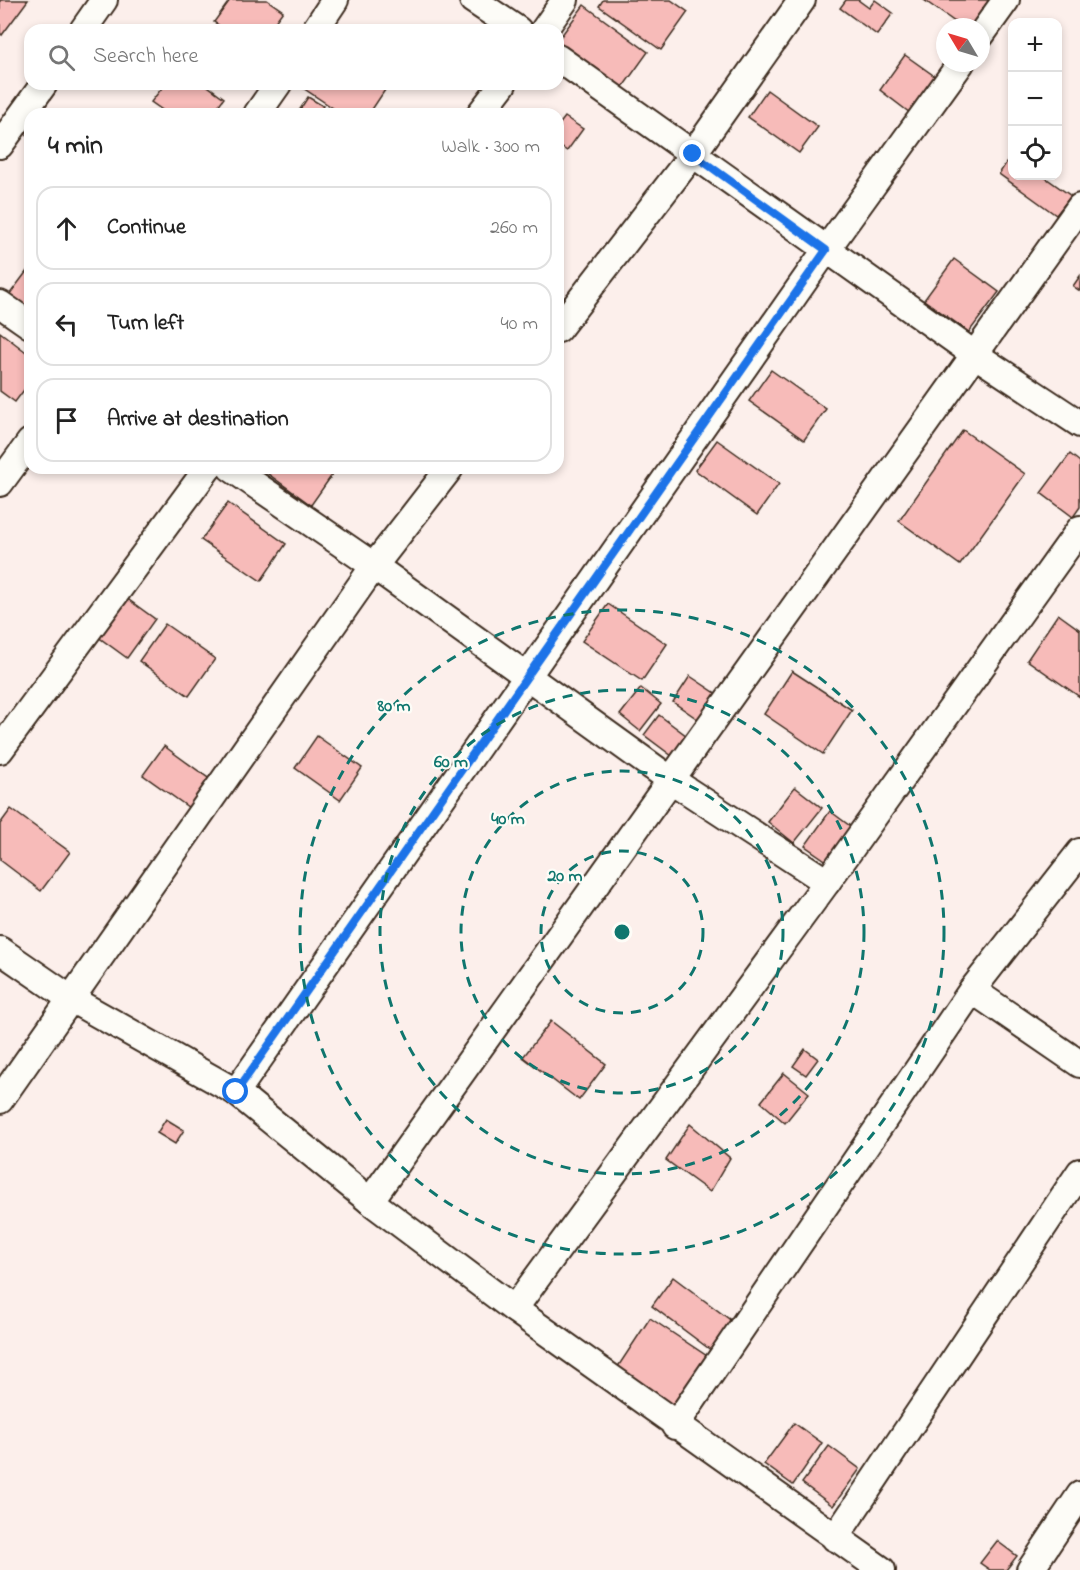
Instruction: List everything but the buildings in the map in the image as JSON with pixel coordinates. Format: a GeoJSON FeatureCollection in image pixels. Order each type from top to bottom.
{"type":"FeatureCollection","features":[{"type":"Feature","properties":{"kind":"street"},"geometry":{"type":"LineString","coordinates":[[87,24],[104,0]]}},
{"type":"Feature","properties":{"kind":"street"},"geometry":{"type":"LineString","coordinates":[[319,24],[335,0]]}},
{"type":"Feature","properties":{"kind":"street"},"geometry":{"type":"LineString","coordinates":[[473,0],[509,24]]}},
{"type":"Feature","properties":{"kind":"street"},"geometry":{"type":"LineString","coordinates":[[548,24],[565,0]]}},
{"type":"Feature","properties":{"kind":"street"},"geometry":{"type":"LineString","coordinates":[[564,321],[693,154],[802,0]]}},
{"type":"Feature","properties":{"kind":"street"},"geometry":{"type":"LineString","coordinates":[[990,22],[1006,0]]}},
{"type":"Feature","properties":{"kind":"street"},"geometry":{"type":"LineString","coordinates":[[564,62],[974,354],[1080,424]]}},
{"type":"Feature","properties":{"kind":"street"},"geometry":{"type":"LineString","coordinates":[[236,1092],[826,250],[955,72]]}},
{"type":"Feature","properties":{"kind":"street"},"geometry":{"type":"LineString","coordinates":[[27,108],[40,90]]}},
{"type":"Feature","properties":{"kind":"street"},"geometry":{"type":"LineString","coordinates":[[261,108],[274,90]]}},
{"type":"Feature","properties":{"kind":"street"},"geometry":{"type":"LineString","coordinates":[[485,108],[498,90]]}},
{"type":"Feature","properties":{"kind":"street"},"geometry":{"type":"LineString","coordinates":[[0,145],[24,112]]}},
{"type":"Feature","properties":{"kind":"street"},"geometry":{"type":"LineString","coordinates":[[369,1201],[1080,207]]}},
{"type":"Feature","properties":{"kind":"street"},"geometry":{"type":"LineString","coordinates":[[0,304],[24,321]]}},
{"type":"Feature","properties":{"kind":"street"},"geometry":{"type":"LineString","coordinates":[[0,483],[24,450]]}},
{"type":"Feature","properties":{"kind":"street"},"geometry":{"type":"LineString","coordinates":[[0,750],[204,474]]}},
{"type":"Feature","properties":{"kind":"street"},"geometry":{"type":"LineString","coordinates":[[240,474],[374,566],[671,780],[826,882]]}},
{"type":"Feature","properties":{"kind":"street"},"geometry":{"type":"LineString","coordinates":[[0,1100],[374,566],[445,474]]}},
{"type":"Feature","properties":{"kind":"street"},"geometry":{"type":"LineString","coordinates":[[514,1309],[1080,529]]}},
{"type":"Feature","properties":{"kind":"street"},"geometry":{"type":"LineString","coordinates":[[675,1426],[972,990],[1080,852]]}},
{"type":"Feature","properties":{"kind":"street"},"geometry":{"type":"LineString","coordinates":[[0,950],[71,999],[236,1092],[369,1201],[514,1309],[675,1426],[882,1570]]}},
{"type":"Feature","properties":{"kind":"street"},"geometry":{"type":"LineString","coordinates":[[972,990],[1080,1064]]}},
{"type":"Feature","properties":{"kind":"street"},"geometry":{"type":"LineString","coordinates":[[835,1538],[1080,1172]]}},
{"type":"Feature","properties":{"kind":"street"},"geometry":{"type":"LineString","coordinates":[[1030,1570],[1080,1495]]}},
{"type":"Feature","properties":{"kind":"route"},"geometry":{"type":"LineString","coordinates":[[236,1092],[826,250],[693,154]]}}]}
